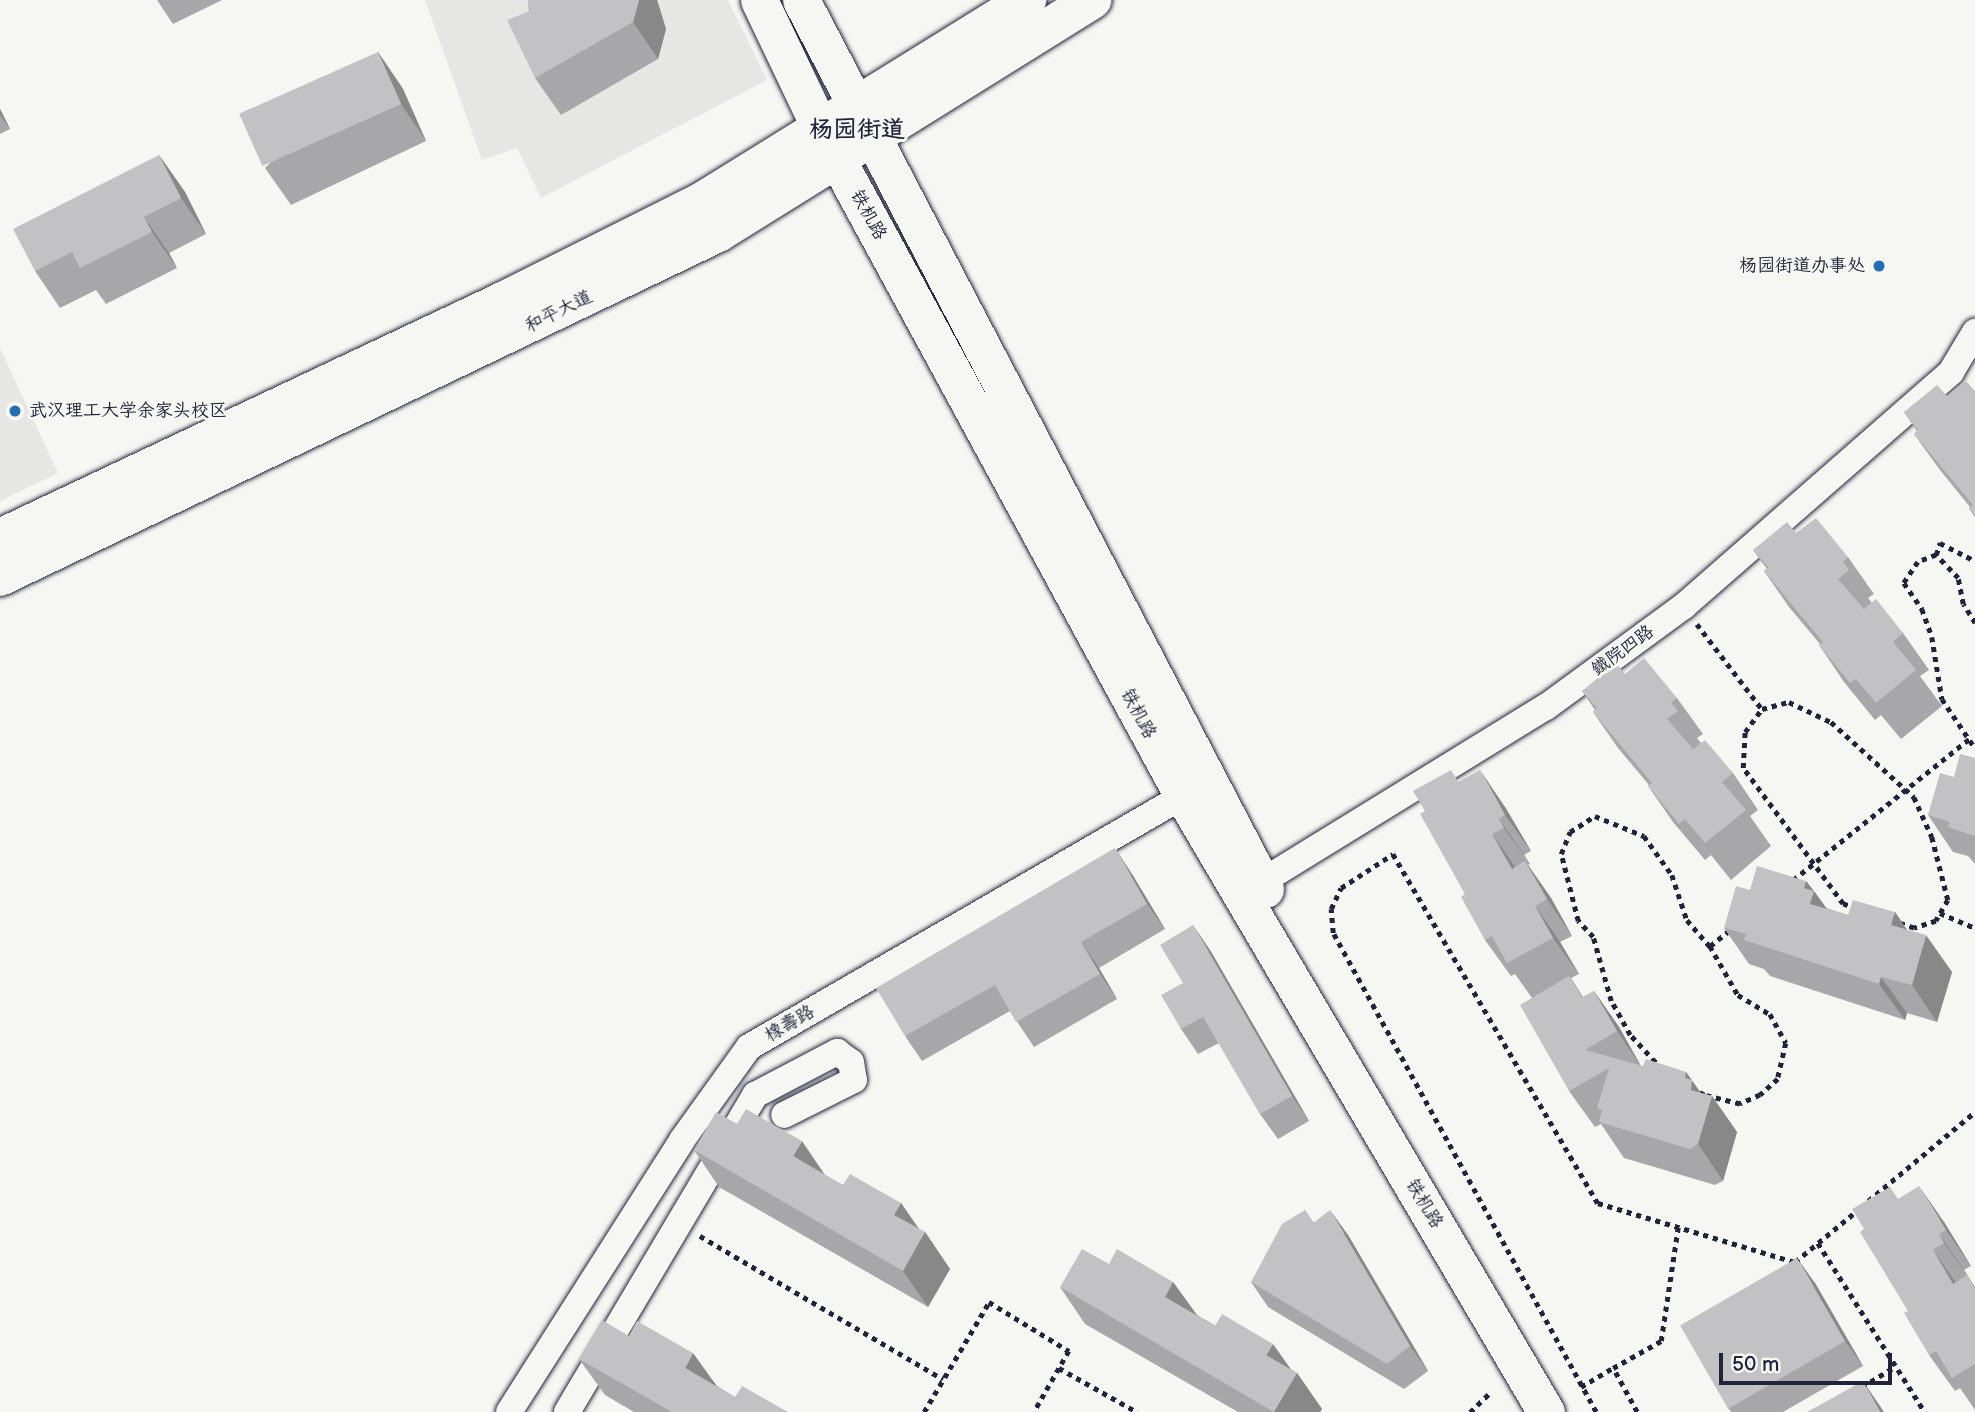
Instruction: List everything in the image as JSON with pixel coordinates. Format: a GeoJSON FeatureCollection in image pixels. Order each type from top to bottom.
{"type":"FeatureCollection","features":[{"type":"Feature","properties":{"kind":"main road","name":"铁机路"},"geometry":{"type":"LineString","coordinates":[[759,0],[828,144],[1546,1412]]}},
{"type":"Feature","properties":{"kind":"main road","name":"铁机路"},"geometry":{"type":"LineString","coordinates":[[801,0],[1195,789],[1261,882],[1576,1400]]}},
{"type":"Feature","properties":{"kind":"main road","name":"和平大道"},"geometry":{"type":"LineString","coordinates":[[864,122],[1027,0]]}},
{"type":"Feature","properties":{"kind":"main road","name":"和平大道"},"geometry":{"type":"LineString","coordinates":[[0,538],[828,144],[864,122],[1093,0]]}},
{"type":"Feature","properties":{"kind":"main road","name":"和平大道"},"geometry":{"type":"LineString","coordinates":[[0,577],[718,233],[828,144]]}},
{"type":"Feature","properties":{"kind":"street","name":"鐵院四路"},"geometry":{"type":"LineString","coordinates":[[1261,882],[1546,708],[1684,607],[1963,372],[1975,332]]}},
{"type":"Feature","properties":{"kind":"street","name":"橡壽路"},"geometry":{"type":"LineString","coordinates":[[509,1412],[682,1140],[749,1047],[1195,789]]}},
{"type":"Feature","properties":{"kind":"street"},"geometry":{"type":"LineString","coordinates":[[567,1412],[755,1095],[837,1052],[851,1062],[854,1080],[785,1115]]}},
{"type":"Feature","properties":{"kind":"path"},"geometry":{"type":"LineString","coordinates":[[1936,555],[1940,543],[1975,561]]}},
{"type":"Feature","properties":{"kind":"path"},"geometry":{"type":"LineString","coordinates":[[1936,555],[1958,578],[1963,604],[1975,623]]}},
{"type":"Feature","properties":{"kind":"path"},"geometry":{"type":"LineString","coordinates":[[1936,555],[1918,562],[1904,583],[1923,609],[1932,638],[1942,699],[1975,748]]}},
{"type":"Feature","properties":{"kind":"path"},"geometry":{"type":"LineString","coordinates":[[1684,607],[1762,709]]}},
{"type":"Feature","properties":{"kind":"path"},"geometry":{"type":"LineString","coordinates":[[1789,702],[1831,722],[1907,791],[1932,837],[1948,900],[1936,920],[1914,928],[1843,904],[1743,768],[1745,732],[1762,709],[1789,702]]}},
{"type":"Feature","properties":{"kind":"path"},"geometry":{"type":"LineString","coordinates":[[1782,888],[1969,740]]}},
{"type":"Feature","properties":{"kind":"path"},"geometry":{"type":"LineString","coordinates":[[1595,816],[1644,836],[1671,875],[1687,920],[1710,946],[1738,995],[1770,1014],[1786,1043],[1778,1079],[1740,1104],[1704,1095],[1669,1077],[1630,1035],[1611,1001],[1593,937],[1578,921],[1561,855],[1570,832],[1595,816]]}},
{"type":"Feature","properties":{"kind":"path"},"geometry":{"type":"LineString","coordinates":[[1596,1412],[1576,1400],[1333,933],[1331,909],[1341,888],[1393,854],[1598,1203],[1795,1262],[1975,1112]]}},
{"type":"Feature","properties":{"kind":"path"},"geometry":{"type":"LineString","coordinates":[[1940,913],[1975,928]]}},
{"type":"Feature","properties":{"kind":"path"},"geometry":{"type":"LineString","coordinates":[[1710,946],[1741,922]]}},
{"type":"Feature","properties":{"kind":"path"},"geometry":{"type":"LineString","coordinates":[[680,1224],[943,1379]]}},
{"type":"Feature","properties":{"kind":"path"},"geometry":{"type":"LineString","coordinates":[[1576,1400],[1613,1368],[1661,1341],[1678,1227]]}},
{"type":"Feature","properties":{"kind":"path"},"geometry":{"type":"LineString","coordinates":[[1818,1243],[1924,1412]]}},
{"type":"Feature","properties":{"kind":"path"},"geometry":{"type":"LineString","coordinates":[[924,1412],[989,1302],[1069,1351],[1034,1412]]}},
{"type":"Feature","properties":{"kind":"path"},"geometry":{"type":"LineString","coordinates":[[1854,1392],[1896,1366]]}},
{"type":"Feature","properties":{"kind":"path"},"geometry":{"type":"LineString","coordinates":[[1059,1368],[1137,1412]]}},
{"type":"Feature","properties":{"kind":"path"},"geometry":{"type":"LineString","coordinates":[[1613,1368],[1637,1412]]}},
{"type":"Feature","properties":{"kind":"path"},"geometry":{"type":"LineString","coordinates":[[1470,1412],[1492,1391]]}},
{"type":"Feature","properties":{"kind":"shaded area"},"geometry":{"type":"Polygon","coordinates":[[[425,0],[728,0],[767,80],[541,198],[517,148],[482,160],[425,0]]]}},
{"type":"Feature","properties":{"kind":"shaded area","name":"武汉理工大学余家头校区"},"geometry":{"type":"Polygon","coordinates":[[[0,348],[58,473],[0,501],[0,348]]]}},
{"type":"Feature","properties":{"kind":"building"},"geometry":{"type":"Polygon","coordinates":[[[528,0],[639,0],[633,22],[535,78],[507,20],[530,11],[528,0]]]}},
{"type":"Feature","properties":{"kind":"building"},"geometry":{"type":"Polygon","coordinates":[[[378,52],[401,104],[262,166],[239,114],[378,52]]]}},
{"type":"Feature","properties":{"kind":"building"},"geometry":{"type":"Polygon","coordinates":[[[159,155],[181,198],[144,217],[152,232],[80,268],[72,252],[35,271],[13,229],[159,155]]]}},
{"type":"Feature","properties":{"kind":"building"},"geometry":{"type":"Polygon","coordinates":[[[1966,381],[1975,391],[1975,516],[1969,509],[1973,505],[1914,434],[1918,430],[1904,412],[1937,385],[1947,396],[1966,381]]]}},
{"type":"Feature","properties":{"kind":"building"},"geometry":{"type":"Polygon","coordinates":[[[1816,518],[1848,557],[1843,562],[1849,570],[1838,579],[1864,609],[1876,599],[1903,633],[1893,642],[1916,670],[1876,703],[1856,679],[1850,683],[1819,645],[1823,642],[1764,571],[1768,567],[1753,550],[1787,522],[1796,533],[1816,518]]]}},
{"type":"Feature","properties":{"kind":"building"},"geometry":{"type":"Polygon","coordinates":[[[1644,658],[1677,698],[1671,703],[1678,711],[1667,719],[1693,749],[1705,740],[1733,773],[1722,782],[1746,810],[1705,843],[1685,819],[1679,824],[1648,786],[1652,783],[1593,712],[1597,708],[1582,691],[1616,663],[1625,674],[1644,658]]]}},
{"type":"Feature","properties":{"kind":"building"},"geometry":{"type":"Polygon","coordinates":[[[1960,754],[1975,758],[1975,836],[1948,827],[1950,822],[1928,815],[1940,773],[1954,777],[1960,754]]]}},
{"type":"Feature","properties":{"kind":"building"},"geometry":{"type":"Polygon","coordinates":[[[1451,770],[1458,782],[1480,770],[1505,815],[1499,819],[1504,828],[1492,834],[1512,869],[1525,861],[1547,899],[1535,906],[1553,938],[1507,963],[1492,936],[1485,940],[1461,897],[1465,894],[1420,814],[1425,811],[1413,791],[1451,770]]]}},
{"type":"Feature","properties":{"kind":"building"},"geometry":{"type":"Polygon","coordinates":[[[1115,848],[1147,904],[1081,942],[1100,974],[1016,1022],[995,985],[905,1036],[876,988],[1115,848]]]}},
{"type":"Feature","properties":{"kind":"building"},"geometry":{"type":"Polygon","coordinates":[[[1757,866],[1806,881],[1804,888],[1814,891],[1810,904],[1848,915],[1853,900],[1895,912],[1891,925],[1926,935],[1912,985],[1881,977],[1879,984],[1744,940],[1746,934],[1724,928],[1736,886],[1750,890],[1757,866]]]}},
{"type":"Feature","properties":{"kind":"building"},"geometry":{"type":"Polygon","coordinates":[[[1193,925],[1292,1096],[1260,1114],[1203,1017],[1181,1029],[1161,995],[1183,983],[1160,945],[1193,925]]]}},
{"type":"Feature","properties":{"kind":"building"},"geometry":{"type":"Polygon","coordinates":[[[1569,976],[1582,998],[1594,991],[1617,1031],[1585,1050],[1643,1066],[1646,1059],[1686,1072],[1685,1078],[1692,1080],[1691,1090],[1712,1096],[1698,1144],[1690,1149],[1599,1122],[1602,1110],[1597,1108],[1609,1068],[1569,1091],[1520,1005],[1569,976]]]}},
{"type":"Feature","properties":{"kind":"building"},"geometry":{"type":"Polygon","coordinates":[[[746,1109],[802,1141],[793,1156],[843,1185],[850,1174],[901,1203],[894,1215],[925,1232],[903,1271],[694,1150],[716,1112],[737,1124],[746,1109]]]}},
{"type":"Feature","properties":{"kind":"building"},"geometry":{"type":"Polygon","coordinates":[[[1919,1186],[1946,1230],[1939,1234],[1944,1243],[1933,1250],[1953,1284],[1967,1275],[1975,1289],[1975,1364],[1952,1378],[1936,1351],[1929,1355],[1904,1313],[1908,1311],[1860,1232],[1864,1229],[1852,1209],[1890,1187],[1898,1199],[1919,1186]]]}},
{"type":"Feature","properties":{"kind":"building"},"geometry":{"type":"Polygon","coordinates":[[[1305,1210],[1313,1223],[1330,1210],[1410,1346],[1387,1364],[1251,1282],[1282,1224],[1305,1210]]]}},
{"type":"Feature","properties":{"kind":"building"},"geometry":{"type":"Polygon","coordinates":[[[1082,1249],[1109,1264],[1117,1249],[1173,1282],[1165,1297],[1215,1326],[1222,1314],[1273,1344],[1266,1355],[1297,1373],[1274,1412],[1060,1287],[1082,1249]]]}},
{"type":"Feature","properties":{"kind":"building"},"geometry":{"type":"Polygon","coordinates":[[[1797,1258],[1845,1341],[1728,1409],[1680,1326],[1797,1258]]]}},
{"type":"Feature","properties":{"kind":"building"},"geometry":{"type":"Polygon","coordinates":[[[602,1320],[629,1336],[637,1321],[693,1353],[685,1368],[735,1397],[742,1386],[788,1412],[672,1412],[579,1359],[602,1320]]]}},
{"type":"Feature","properties":{"kind":"building"},"geometry":{"type":"Polygon","coordinates":[[[1863,1381],[1880,1412],[1807,1412],[1863,1381]]]}},
{"type":"Feature","properties":{"kind":"place","name":"杨园街道办事处"},"geometry":{"type":"Point","coordinates":[1879,266]}},
{"type":"Feature","properties":{"kind":"place","name":"武汉理工大学余家头校区"},"geometry":{"type":"Point","coordinates":[15,411]}},
{"type":"Feature","properties":{"kind":"district","name":"杨园街道"},"geometry":{"type":"Point","coordinates":[857,130]}}]}
